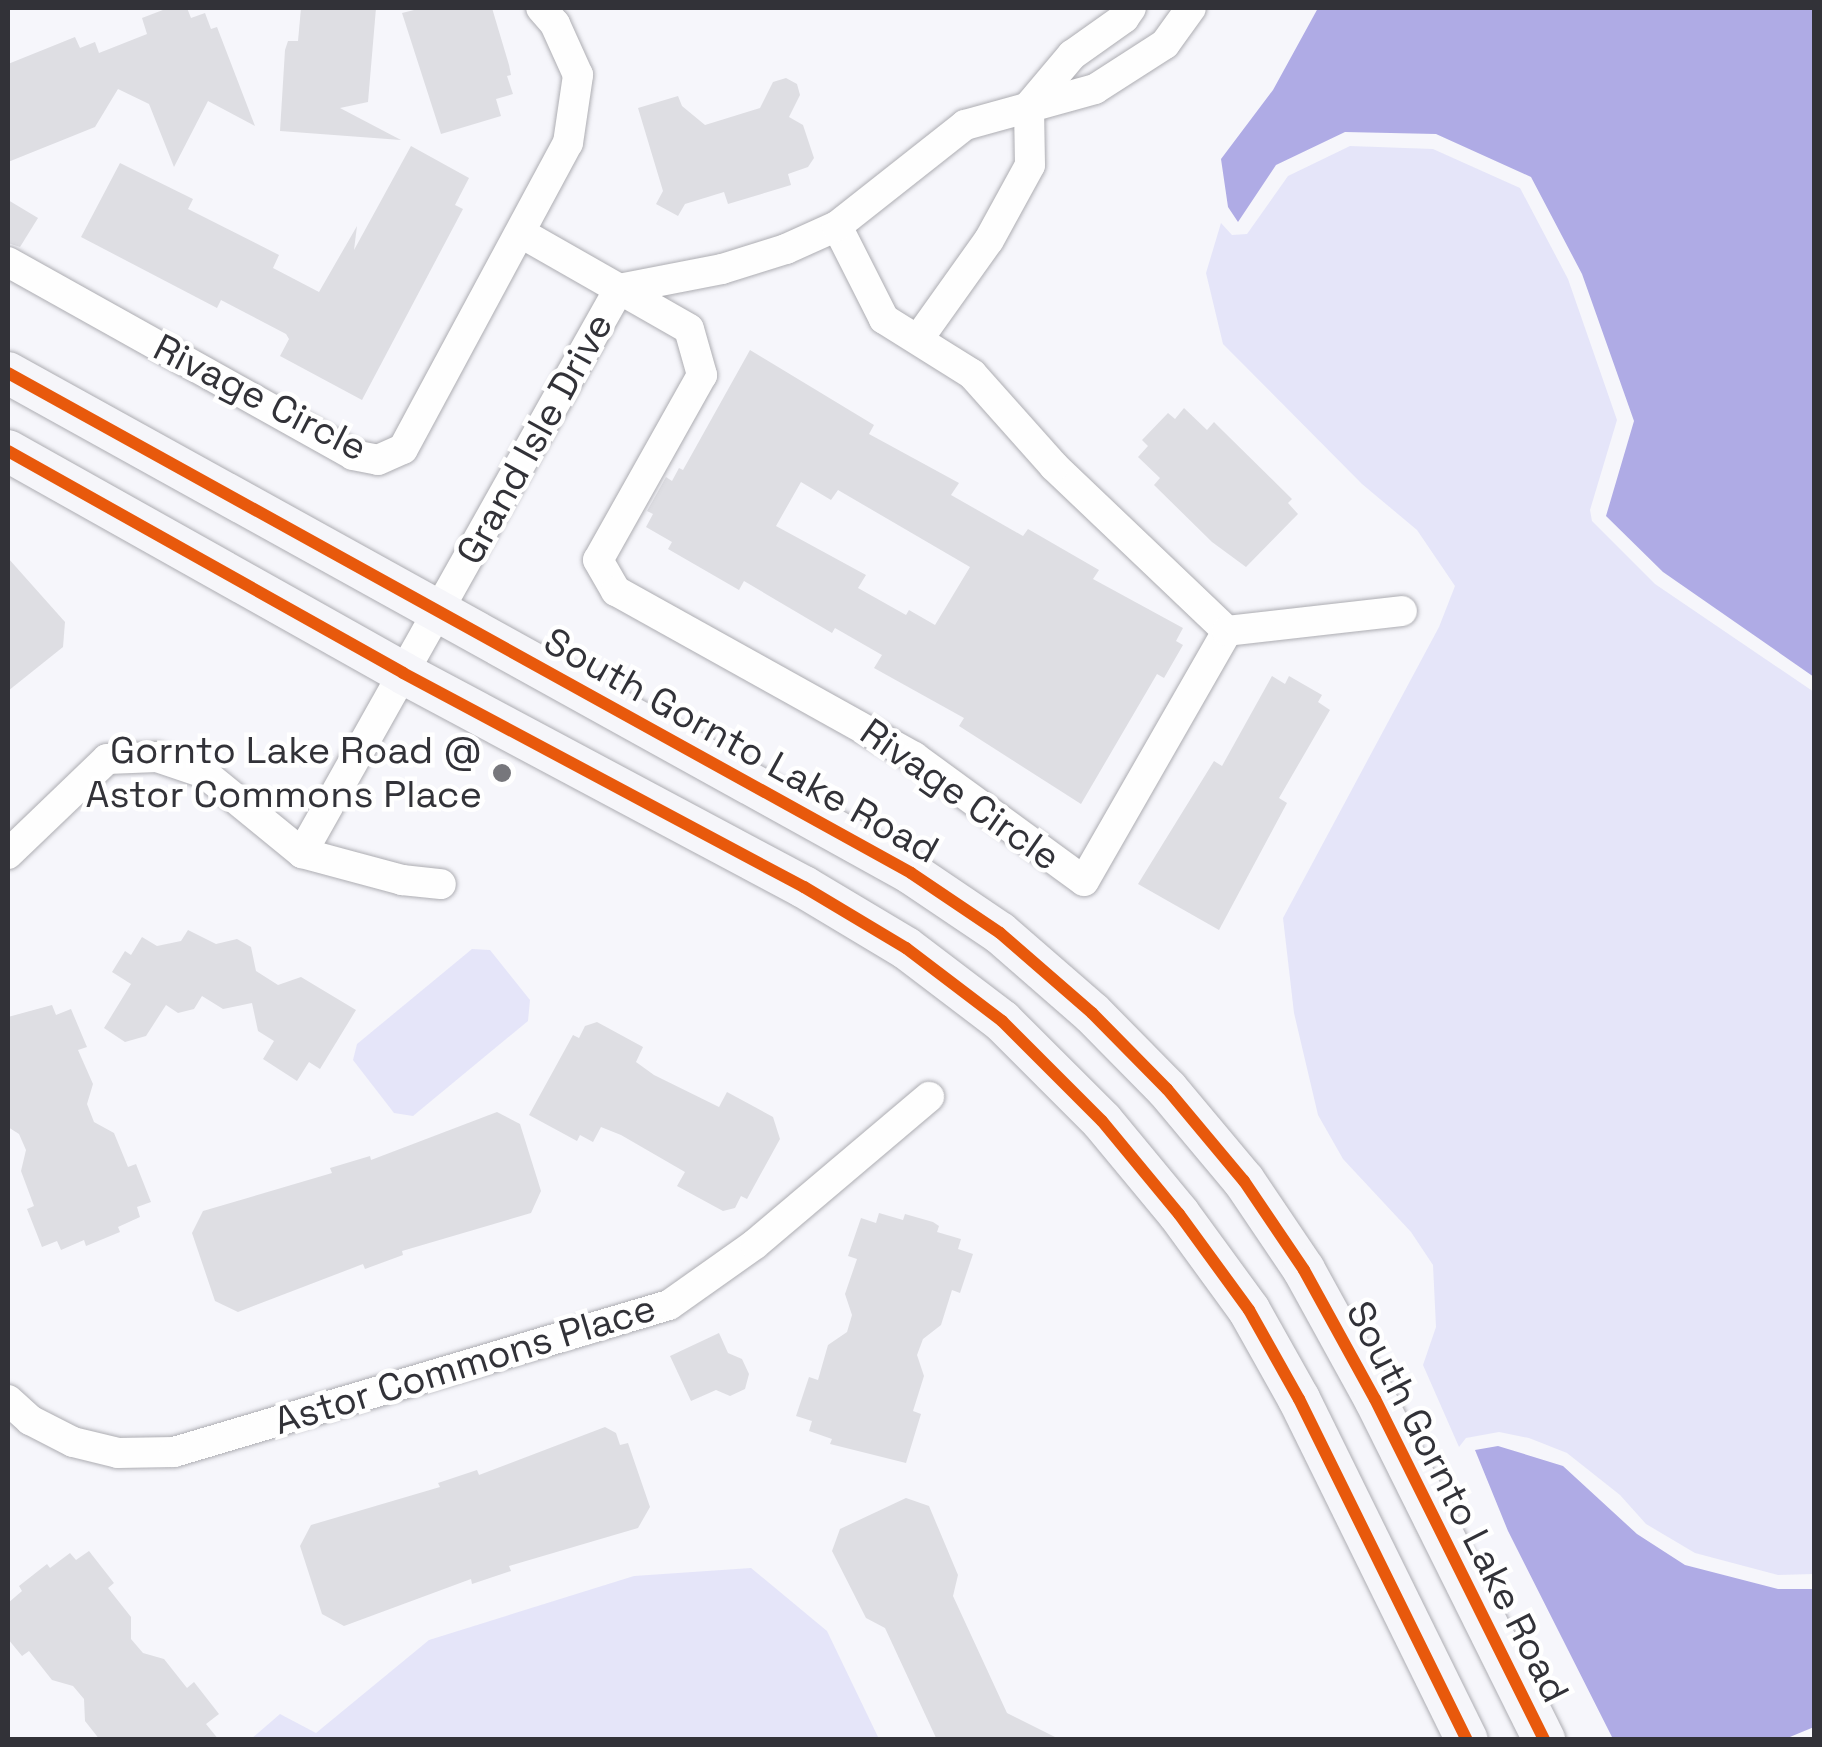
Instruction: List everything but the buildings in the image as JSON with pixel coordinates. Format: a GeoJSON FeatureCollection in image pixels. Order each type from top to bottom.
{"type":"FeatureCollection","features":[{"type":"Feature","properties":{"kind":"street","name":"Rivage Circle"},"geometry":{"type":"LineString","coordinates":[[8,262],[353,455],[378,460],[403,449],[568,142],[578,75],[554,24],[541,8]]}},
{"type":"Feature","properties":{"kind":"street"},"geometry":{"type":"LineString","coordinates":[[919,338],[989,240],[1030,165],[1028,106],[1072,56],[1124,18],[1130,8]]}},
{"type":"Feature","properties":{"kind":"street","name":"Grand Isle Drive"},"geometry":{"type":"LineString","coordinates":[[404,673],[619,289],[722,268],[786,249],[838,226],[965,125],[1095,89],[1165,44],[1191,8]]}},
{"type":"Feature","properties":{"kind":"street"},"geometry":{"type":"LineString","coordinates":[[838,226],[884,320],[972,374],[1054,466],[1227,631],[1402,611]]}},
{"type":"Feature","properties":{"kind":"street","name":"Rivage Circle"},"geometry":{"type":"LineString","coordinates":[[521,234],[689,329],[702,375],[598,560],[616,592],[914,756],[1084,881],[1227,631]]}},
{"type":"Feature","properties":{"kind":"street","name":"South Gornto Lake Road"},"geometry":{"type":"LineString","coordinates":[[8,374],[926,883],[1013,944],[1092,1013],[1167,1089],[1244,1181],[1304,1270],[1375,1399],[1544,1740]]}},
{"type":"Feature","properties":{"kind":"street"},"geometry":{"type":"LineString","coordinates":[[8,451],[404,673],[804,886],[906,948],[1002,1021],[1102,1120],[1179,1214],[1248,1310],[1299,1399],[1468,1740]]}},
{"type":"Feature","properties":{"kind":"street"},"geometry":{"type":"LineString","coordinates":[[302,852],[404,673]]}},
{"type":"Feature","properties":{"kind":"street"},"geometry":{"type":"LineString","coordinates":[[8,854],[107,759],[158,757],[204,773],[302,852],[402,880],[441,884]]}},
{"type":"Feature","properties":{"kind":"street","name":"Astor Commons Place"},"geometry":{"type":"LineString","coordinates":[[8,1400],[30,1420],[73,1442],[118,1453],[174,1452],[669,1305],[754,1244],[928,1097]]}},
{"type":"Feature","properties":{"kind":"shaded area"},"geometry":{"type":"Polygon","coordinates":[[[1318,8],[1814,8],[1814,677],[1663,572],[1606,516],[1634,421],[1582,274],[1531,177],[1436,134],[1345,132],[1276,165],[1238,222],[1228,207],[1221,159],[1273,90],[1318,8]]]}},
{"type":"Feature","properties":{"kind":"shaded area"},"geometry":{"type":"Polygon","coordinates":[[[1350,146],[1433,149],[1520,188],[1568,279],[1617,420],[1590,510],[1592,521],[1655,584],[1814,692],[1814,1574],[1778,1575],[1695,1553],[1646,1524],[1620,1495],[1567,1453],[1529,1438],[1499,1432],[1466,1438],[1459,1447],[1423,1365],[1436,1327],[1433,1265],[1411,1232],[1343,1159],[1318,1115],[1294,1013],[1283,918],[1439,627],[1455,586],[1417,530],[1362,484],[1223,344],[1206,273],[1221,223],[1232,235],[1247,234],[1288,176],[1350,146]]]}},
{"type":"Feature","properties":{"kind":"shaded area"},"geometry":{"type":"Polygon","coordinates":[[[472,949],[490,950],[530,1000],[528,1021],[413,1116],[394,1113],[353,1060],[357,1044],[472,949]]]}},
{"type":"Feature","properties":{"kind":"shaded area"},"geometry":{"type":"Polygon","coordinates":[[[1498,1446],[1563,1466],[1637,1534],[1685,1565],[1778,1589],[1814,1589],[1814,1727],[1785,1739],[1613,1739],[1508,1531],[1475,1450],[1498,1446]]]}},
{"type":"Feature","properties":{"kind":"shaded area"},"geometry":{"type":"Polygon","coordinates":[[[751,1568],[827,1631],[879,1739],[251,1739],[280,1714],[316,1733],[429,1640],[634,1576],[751,1568]]]}},
{"type":"Feature","properties":{"kind":"cycle path"},"geometry":{"type":"LineString","coordinates":[[8,373],[911,873],[1000,933],[1092,1013],[1167,1089],[1244,1181],[1304,1270],[1375,1399],[1544,1740]]}},
{"type":"Feature","properties":{"kind":"cycle path"},"geometry":{"type":"LineString","coordinates":[[8,451],[403,673],[804,887],[906,948],[1002,1021],[1102,1121],[1179,1214],[1249,1310],[1299,1399],[1467,1740]]}},
{"type":"Feature","properties":{"kind":"place","name":"Gornto Lake Road @ Astor Commons Place"},"geometry":{"type":"Point","coordinates":[502,773]}}]}
